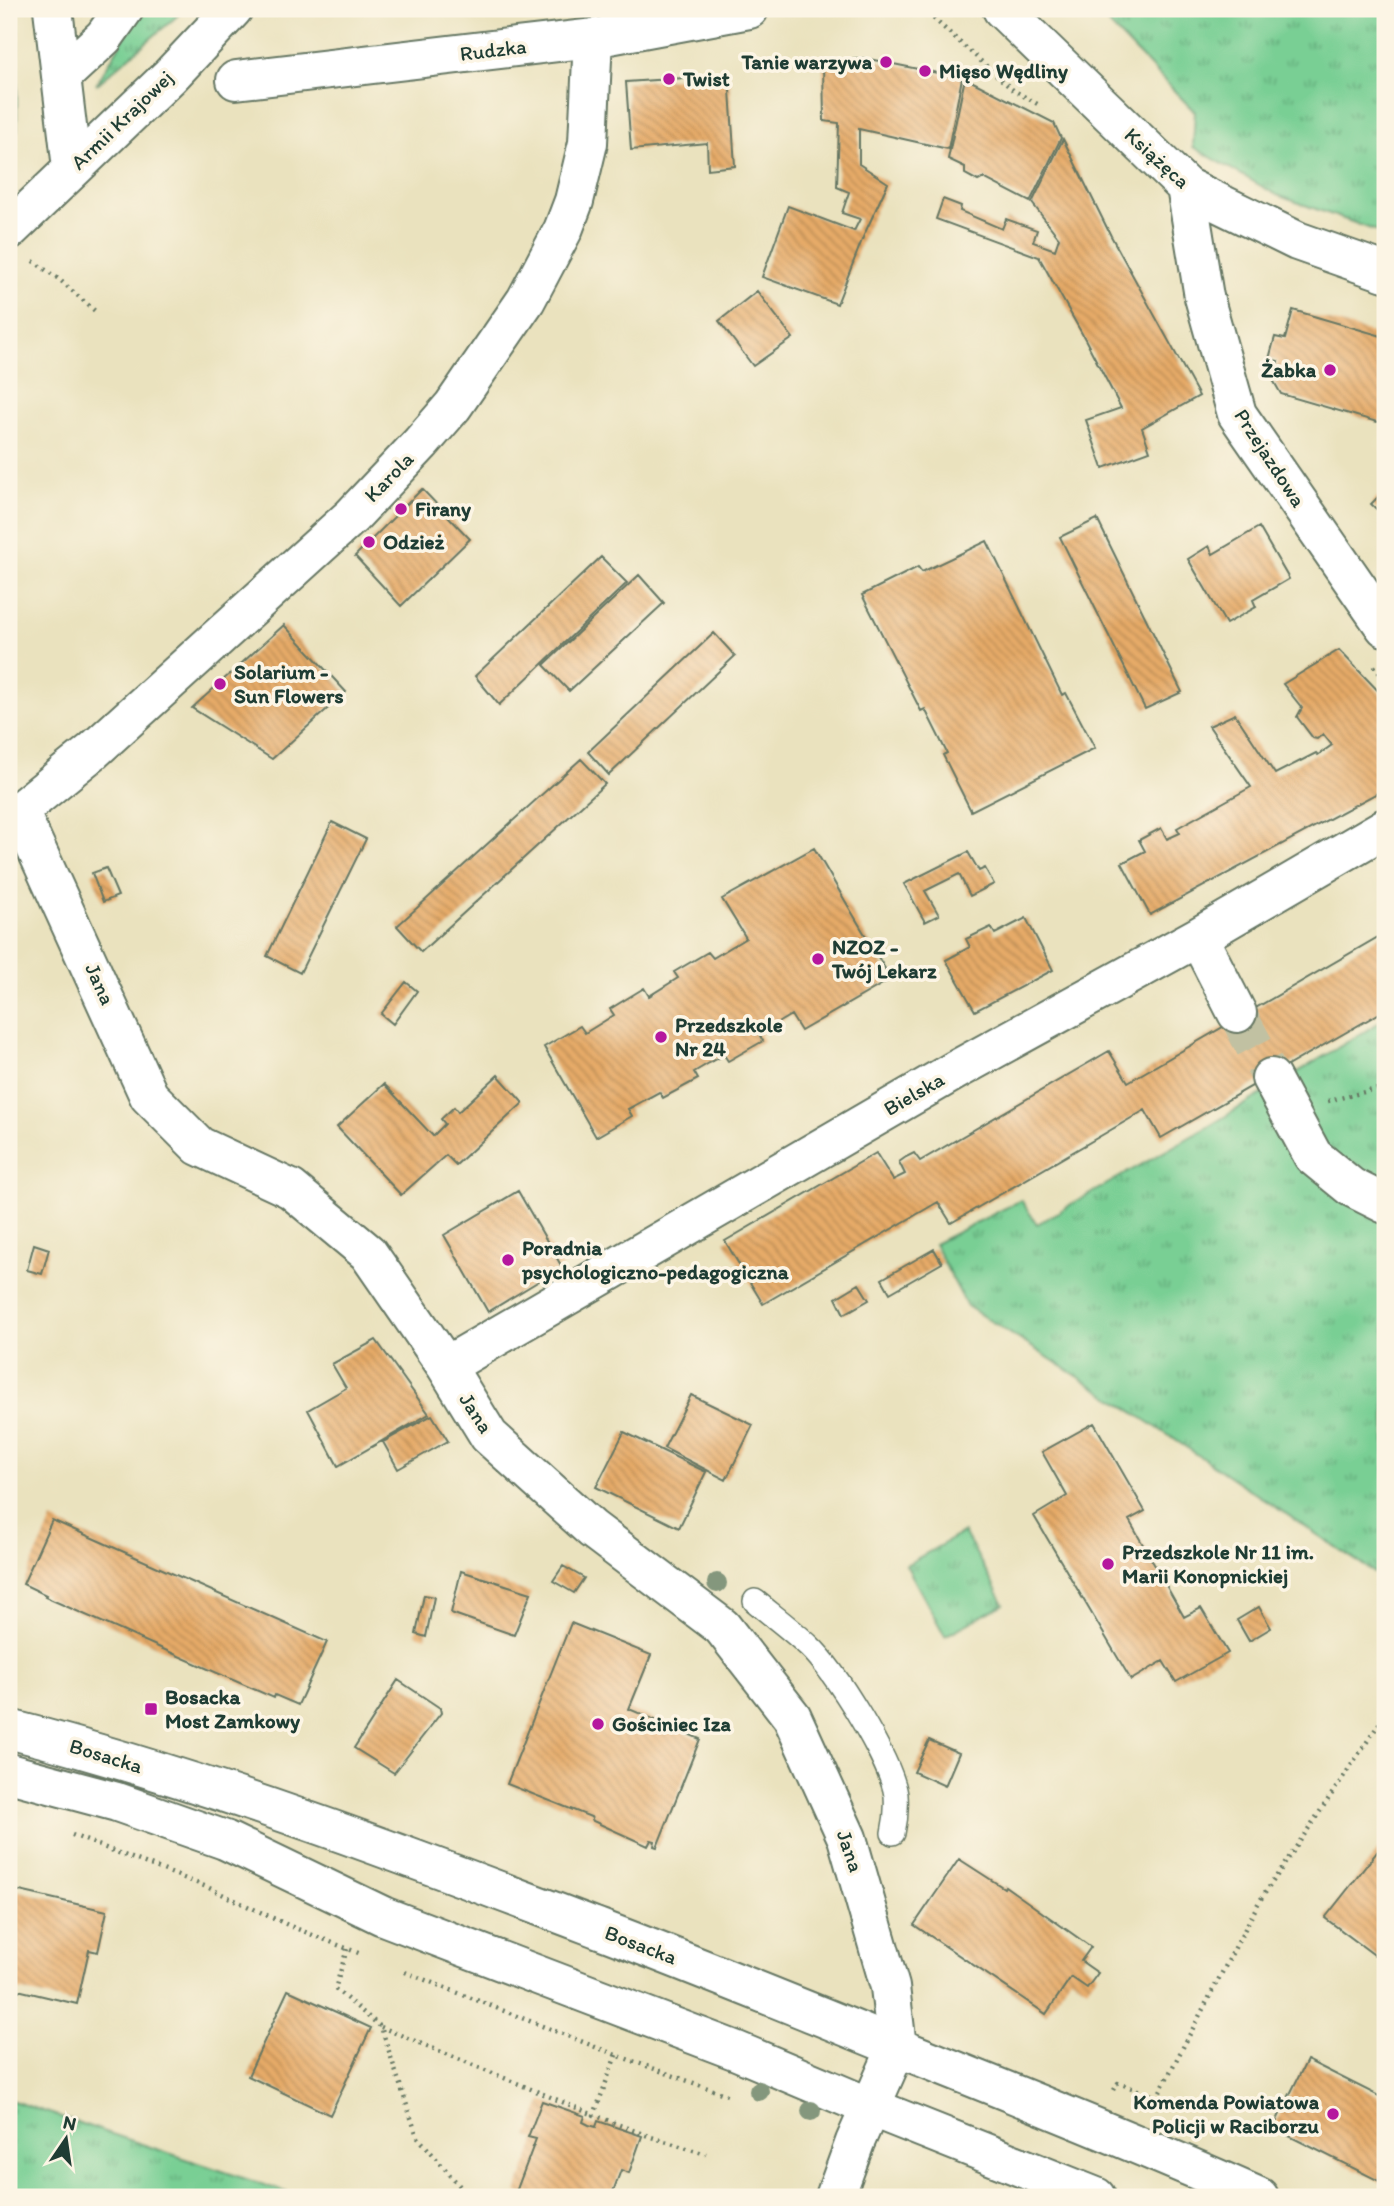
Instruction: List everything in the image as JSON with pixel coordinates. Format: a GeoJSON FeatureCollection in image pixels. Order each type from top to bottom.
{"type":"FeatureCollection","features":[{"type":"Feature","properties":{"kind":"street"},"geometry":{"type":"LineString","coordinates":[[53,9],[72,168]]}},
{"type":"Feature","properties":{"kind":"street"},"geometry":{"type":"LineString","coordinates":[[62,76],[104,37],[124,9]]}},
{"type":"Feature","properties":{"kind":"street","name":"Armii Krajowej"},"geometry":{"type":"LineString","coordinates":[[18,243],[72,168],[170,76],[233,9]]}},
{"type":"Feature","properties":{"kind":"street","name":"Rudzka"},"geometry":{"type":"LineString","coordinates":[[236,80],[593,38],[749,9]]}},
{"type":"Feature","properties":{"kind":"street","name":"Książęca"},"geometry":{"type":"LineString","coordinates":[[1002,9],[1186,187],[1297,241],[1385,272]]}},
{"type":"Feature","properties":{"kind":"street","name":"Karola"},"geometry":{"type":"LineString","coordinates":[[14,813],[93,751],[352,516],[453,407],[526,300],[563,230],[574,201],[588,143],[593,38]]}},
{"type":"Feature","properties":{"kind":"street","name":"Przejazdowa"},"geometry":{"type":"LineString","coordinates":[[1186,187],[1204,297],[1237,414],[1385,627]]}},
{"type":"Feature","properties":{"kind":"street","name":"Jana"},"geometry":{"type":"LineString","coordinates":[[14,813],[149,1096],[199,1146],[291,1189],[368,1253],[446,1366],[489,1436],[592,1529],[722,1627],[792,1717],[847,1838],[890,1987],[897,2046]]}},
{"type":"Feature","properties":{"kind":"street","name":"Bielska"},"geometry":{"type":"LineString","coordinates":[[446,1366],[956,1070],[1198,937],[1385,828]]}},
{"type":"Feature","properties":{"kind":"street"},"geometry":{"type":"LineString","coordinates":[[1198,937],[1237,1013]]}},
{"type":"Feature","properties":{"kind":"street"},"geometry":{"type":"LineString","coordinates":[[1271,1078],[1313,1156],[1351,1187],[1385,1203]]}},
{"type":"Feature","properties":{"kind":"street","name":"Bosacka"},"geometry":{"type":"LineString","coordinates":[[9,1729],[90,1750],[250,1800],[375,1844],[761,1990],[1095,2125],[1259,2197]]}},
{"type":"Feature","properties":{"kind":"street","name":"Bosacka"},"geometry":{"type":"LineString","coordinates":[[9,1773],[117,1802],[225,1840],[383,1916],[737,2051],[1096,2197]]}},
{"type":"Feature","properties":{"kind":"street"},"geometry":{"type":"LineString","coordinates":[[835,2197],[897,2046]]}},
{"type":"Feature","properties":{"kind":"lane"},"geometry":{"type":"LineString","coordinates":[[755,1601],[810,1646],[828,1666],[868,1731],[895,1793],[897,1817],[893,1833]]}},
{"type":"Feature","properties":{"kind":"path"},"geometry":{"type":"LineString","coordinates":[[923,9],[1013,90],[1051,113]]}},
{"type":"Feature","properties":{"kind":"path"},"geometry":{"type":"LineString","coordinates":[[18,243],[94,311]]}},
{"type":"Feature","properties":{"kind":"path"},"geometry":{"type":"LineString","coordinates":[[1289,1111],[1385,1087]]}},
{"type":"Feature","properties":{"kind":"path"},"geometry":{"type":"LineString","coordinates":[[1095,2125],[1118,2083],[1157,2097],[1259,1902],[1385,1715]]}},
{"type":"Feature","properties":{"kind":"path"},"geometry":{"type":"LineString","coordinates":[[347,1949],[335,1989],[381,2027],[594,2115],[706,2154]]}},
{"type":"Feature","properties":{"kind":"path"},"geometry":{"type":"LineString","coordinates":[[381,2027],[417,2136],[469,2197]]}},
{"type":"Feature","properties":{"kind":"path"},"geometry":{"type":"LineString","coordinates":[[594,2115],[616,2055]]}},
{"type":"Feature","properties":{"kind":"green space"},"geometry":{"type":"Polygon","coordinates":[[[9,9],[17,9],[17,130],[9,139],[9,9]]]}},
{"type":"Feature","properties":{"kind":"green space"},"geometry":{"type":"Polygon","coordinates":[[[141,9],[183,9],[96,85],[141,9]]]}},
{"type":"Feature","properties":{"kind":"green space"},"geometry":{"type":"Polygon","coordinates":[[[1094,9],[1385,9],[1385,234],[1277,195],[1193,147],[1195,112],[1094,9]]]}},
{"type":"Feature","properties":{"kind":"green space"},"geometry":{"type":"Polygon","coordinates":[[[1385,1019],[1385,1580],[1126,1407],[967,1306],[934,1244],[1021,1200],[1037,1224],[1211,1125],[1385,1019]]]}},
{"type":"Feature","properties":{"kind":"green space"},"geometry":{"type":"Polygon","coordinates":[[[964,1532],[1004,1604],[945,1636],[906,1565],[964,1532]]]}},
{"type":"Feature","properties":{"kind":"green space"},"geometry":{"type":"Polygon","coordinates":[[[9,2100],[16,2102],[300,2197],[9,2197],[9,2100]]]}},
{"type":"Feature","properties":{"kind":"building"},"geometry":{"type":"Polygon","coordinates":[[[864,58],[962,78],[948,149],[859,129],[859,164],[888,183],[837,304],[762,277],[788,206],[854,231],[860,219],[842,213],[849,192],[837,187],[839,123],[824,121],[823,62],[864,58]]]}},
{"type":"Feature","properties":{"kind":"building"},"geometry":{"type":"Polygon","coordinates":[[[729,75],[735,166],[708,169],[707,143],[631,150],[626,82],[729,75]]]}},
{"type":"Feature","properties":{"kind":"building"},"geometry":{"type":"Polygon","coordinates":[[[965,78],[1054,123],[1061,138],[1030,202],[984,178],[978,181],[965,174],[965,167],[948,159],[965,78]]]}},
{"type":"Feature","properties":{"kind":"building"},"geometry":{"type":"Polygon","coordinates":[[[1063,139],[1111,236],[1199,396],[1142,428],[1150,451],[1103,468],[1086,420],[1121,408],[1039,257],[936,219],[943,199],[961,206],[960,211],[1002,229],[1006,219],[1037,230],[1033,242],[1055,250],[1059,238],[1032,203],[1063,139]]]}},
{"type":"Feature","properties":{"kind":"building"},"geometry":{"type":"Polygon","coordinates":[[[757,291],[793,338],[753,366],[719,321],[757,291]]]}},
{"type":"Feature","properties":{"kind":"building","name":"Żabka"},"geometry":{"type":"Polygon","coordinates":[[[1293,310],[1385,337],[1385,418],[1377,422],[1281,394],[1273,380],[1278,361],[1269,359],[1275,337],[1285,339],[1293,310]]]}},
{"type":"Feature","properties":{"kind":"building"},"geometry":{"type":"Polygon","coordinates":[[[422,489],[470,539],[401,606],[355,556],[422,489]]]}},
{"type":"Feature","properties":{"kind":"building"},"geometry":{"type":"Polygon","coordinates":[[[1385,490],[1385,517],[1371,504],[1385,490]]]}},
{"type":"Feature","properties":{"kind":"building"},"geometry":{"type":"Polygon","coordinates":[[[1097,519],[1182,692],[1145,709],[1060,537],[1097,519]]]}},
{"type":"Feature","properties":{"kind":"building"},"geometry":{"type":"Polygon","coordinates":[[[1259,527],[1289,579],[1253,600],[1256,607],[1226,624],[1188,559],[1209,546],[1213,554],[1259,527]]]}},
{"type":"Feature","properties":{"kind":"building"},"geometry":{"type":"Polygon","coordinates":[[[987,541],[1062,695],[1066,693],[1095,748],[971,811],[943,755],[947,753],[925,709],[921,711],[862,595],[918,567],[922,572],[987,541]]]}},
{"type":"Feature","properties":{"kind":"building"},"geometry":{"type":"Polygon","coordinates":[[[601,557],[627,583],[499,705],[475,676],[601,557]]]}},
{"type":"Feature","properties":{"kind":"building"},"geometry":{"type":"Polygon","coordinates":[[[639,575],[664,603],[569,691],[544,665],[639,575]]]}},
{"type":"Feature","properties":{"kind":"building"},"geometry":{"type":"Polygon","coordinates":[[[284,625],[346,692],[272,759],[192,708],[284,625]]]}},
{"type":"Feature","properties":{"kind":"building"},"geometry":{"type":"Polygon","coordinates":[[[714,633],[735,656],[609,775],[588,752],[714,633]]]}},
{"type":"Feature","properties":{"kind":"building"},"geometry":{"type":"Polygon","coordinates":[[[1339,650],[1385,698],[1385,789],[1150,915],[1122,863],[1145,851],[1139,840],[1161,828],[1167,839],[1180,833],[1177,828],[1251,787],[1209,726],[1235,714],[1275,774],[1316,753],[1318,755],[1332,745],[1323,734],[1317,739],[1313,738],[1297,717],[1302,708],[1283,684],[1339,650]]]}},
{"type":"Feature","properties":{"kind":"building"},"geometry":{"type":"Polygon","coordinates":[[[581,759],[605,784],[421,952],[397,926],[581,759]]]}},
{"type":"Feature","properties":{"kind":"building"},"geometry":{"type":"Polygon","coordinates":[[[332,822],[366,839],[300,973],[267,956],[332,822]]]}},
{"type":"Feature","properties":{"kind":"building"},"geometry":{"type":"Polygon","coordinates":[[[814,848],[891,979],[801,1031],[791,1015],[759,1034],[763,1041],[728,1061],[724,1055],[709,1063],[694,1072],[698,1079],[663,1098],[659,1092],[628,1109],[632,1116],[596,1137],[544,1047],[580,1026],[585,1033],[614,1015],[610,1009],[644,988],[649,996],[678,978],[674,972],[708,952],[713,958],[746,938],[722,899],[814,848]]]}},
{"type":"Feature","properties":{"kind":"building"},"geometry":{"type":"Polygon","coordinates":[[[968,852],[979,871],[985,868],[994,884],[970,896],[959,874],[925,891],[939,915],[925,922],[904,884],[968,852]]]}},
{"type":"Feature","properties":{"kind":"building"},"geometry":{"type":"Polygon","coordinates":[[[106,868],[118,896],[103,902],[92,873],[106,868]]]}},
{"type":"Feature","properties":{"kind":"building"},"geometry":{"type":"Polygon","coordinates":[[[1026,918],[1053,970],[975,1011],[946,960],[970,947],[966,939],[991,927],[995,934],[1026,918]]]}},
{"type":"Feature","properties":{"kind":"building"},"geometry":{"type":"Polygon","coordinates":[[[1385,933],[1385,1010],[1161,1138],[1145,1110],[951,1223],[938,1202],[763,1304],[725,1241],[876,1153],[893,1180],[905,1174],[899,1162],[906,1157],[914,1153],[920,1161],[1109,1051],[1128,1082],[1385,933]]]}},
{"type":"Feature","properties":{"kind":"building"},"geometry":{"type":"Polygon","coordinates":[[[406,982],[417,991],[393,1024],[381,1014],[406,982]]]}},
{"type":"Feature","properties":{"kind":"building"},"geometry":{"type":"Polygon","coordinates":[[[498,1075],[523,1103],[456,1165],[446,1155],[401,1195],[337,1127],[384,1084],[433,1136],[445,1124],[441,1119],[454,1107],[458,1112],[498,1075]]]}},
{"type":"Feature","properties":{"kind":"building","name":"Poradnia psychologiczno-pedagogiczna"},"geometry":{"type":"Polygon","coordinates":[[[518,1191],[562,1267],[488,1312],[444,1235],[518,1191]]]}},
{"type":"Feature","properties":{"kind":"building"},"geometry":{"type":"Polygon","coordinates":[[[34,1244],[49,1249],[42,1274],[27,1270],[34,1244]]]}},
{"type":"Feature","properties":{"kind":"building"},"geometry":{"type":"Polygon","coordinates":[[[934,1249],[942,1263],[890,1293],[882,1279],[934,1249]]]}},
{"type":"Feature","properties":{"kind":"building"},"geometry":{"type":"Polygon","coordinates":[[[859,1284],[869,1300],[844,1314],[836,1298],[859,1284]]]}},
{"type":"Feature","properties":{"kind":"building"},"geometry":{"type":"Polygon","coordinates":[[[376,1340],[429,1414],[338,1466],[308,1410],[346,1388],[332,1364],[376,1340]]]}},
{"type":"Feature","properties":{"kind":"building"},"geometry":{"type":"Polygon","coordinates":[[[691,1395],[753,1425],[726,1480],[664,1448],[691,1395]]]}},
{"type":"Feature","properties":{"kind":"building"},"geometry":{"type":"Polygon","coordinates":[[[432,1415],[448,1441],[398,1469],[383,1442],[432,1415]]]}},
{"type":"Feature","properties":{"kind":"building","name":"Przedszkole Nr 11 im. Marii Konopnickiej"},"geometry":{"type":"Polygon","coordinates":[[[1094,1423],[1145,1511],[1129,1520],[1184,1617],[1201,1608],[1228,1653],[1176,1682],[1163,1661],[1131,1680],[1034,1516],[1067,1496],[1042,1452],[1094,1423]]]}},
{"type":"Feature","properties":{"kind":"building"},"geometry":{"type":"Polygon","coordinates":[[[624,1432],[706,1472],[679,1528],[596,1487],[624,1432]]]}},
{"type":"Feature","properties":{"kind":"building"},"geometry":{"type":"Polygon","coordinates":[[[52,1520],[327,1642],[298,1705],[275,1695],[274,1698],[45,1597],[46,1595],[23,1584],[52,1520]]]}},
{"type":"Feature","properties":{"kind":"building"},"geometry":{"type":"Polygon","coordinates":[[[563,1566],[584,1578],[574,1593],[553,1581],[563,1566]]]}},
{"type":"Feature","properties":{"kind":"building"},"geometry":{"type":"Polygon","coordinates":[[[461,1571],[531,1593],[514,1635],[451,1613],[461,1571]]]}},
{"type":"Feature","properties":{"kind":"building"},"geometry":{"type":"Polygon","coordinates":[[[424,1595],[434,1597],[426,1637],[416,1634],[424,1595]]]}},
{"type":"Feature","properties":{"kind":"building"},"geometry":{"type":"Polygon","coordinates":[[[1259,1607],[1271,1628],[1249,1641],[1237,1620],[1259,1607]]]}},
{"type":"Feature","properties":{"kind":"building","name":"Gościniec Iza"},"geometry":{"type":"Polygon","coordinates":[[[571,1623],[651,1655],[629,1709],[700,1739],[657,1847],[654,1846],[655,1841],[651,1840],[648,1846],[593,1821],[591,1817],[507,1784],[571,1623]]]}},
{"type":"Feature","properties":{"kind":"building"},"geometry":{"type":"Polygon","coordinates":[[[398,1680],[440,1708],[441,1713],[394,1773],[354,1748],[398,1680]]]}},
{"type":"Feature","properties":{"kind":"building"},"geometry":{"type":"Polygon","coordinates":[[[929,1740],[959,1753],[945,1786],[914,1772],[929,1740]]]}},
{"type":"Feature","properties":{"kind":"building"},"geometry":{"type":"Polygon","coordinates":[[[1385,1842],[1385,1963],[1325,1918],[1385,1842]]]}},
{"type":"Feature","properties":{"kind":"building"},"geometry":{"type":"Polygon","coordinates":[[[959,1859],[1004,1888],[1005,1886],[1091,1947],[1081,1961],[1098,1973],[1087,1988],[1071,1977],[1046,2014],[914,1925],[959,1859]]]}},
{"type":"Feature","properties":{"kind":"building"},"geometry":{"type":"Polygon","coordinates":[[[11,1889],[107,1911],[98,1952],[89,1950],[77,2004],[9,1988],[11,1889]]]}},
{"type":"Feature","properties":{"kind":"building"},"geometry":{"type":"Polygon","coordinates":[[[288,1990],[371,2028],[330,2115],[248,2076],[288,1990]]]}},
{"type":"Feature","properties":{"kind":"building","name":"Komenda Powiatowa Policji w Raciborzu"},"geometry":{"type":"Polygon","coordinates":[[[1307,2060],[1385,2099],[1385,2184],[1273,2128],[1307,2060]]]}},
{"type":"Feature","properties":{"kind":"building"},"geometry":{"type":"Polygon","coordinates":[[[542,2101],[585,2116],[583,2122],[589,2125],[596,2127],[598,2121],[642,2136],[629,2173],[621,2170],[611,2197],[531,2197],[516,2192],[536,2139],[528,2137],[542,2101]]]}},
{"type":"Feature","properties":{"kind":"tunnel"},"geometry":{"type":"LineString","coordinates":[[1237,1013],[1271,1078]]}},
{"type":"Feature","properties":{"kind":"place","name":"Tanie warzywa"},"geometry":{"type":"Point","coordinates":[886,62]}},
{"type":"Feature","properties":{"kind":"place","name":"Mięso Wędliny"},"geometry":{"type":"Point","coordinates":[925,71]}},
{"type":"Feature","properties":{"kind":"place","name":"Twist"},"geometry":{"type":"Point","coordinates":[669,79]}},
{"type":"Feature","properties":{"kind":"place","name":"Żabka"},"geometry":{"type":"Point","coordinates":[1330,370]}},
{"type":"Feature","properties":{"kind":"place","name":"Firany"},"geometry":{"type":"Point","coordinates":[401,509]}},
{"type":"Feature","properties":{"kind":"place","name":"Odzież"},"geometry":{"type":"Point","coordinates":[369,542]}},
{"type":"Feature","properties":{"kind":"place","name":"Solarium - Sun Flowers"},"geometry":{"type":"Point","coordinates":[220,684]}},
{"type":"Feature","properties":{"kind":"place","name":"NZOZ - Twój Lekarz"},"geometry":{"type":"Point","coordinates":[818,959]}},
{"type":"Feature","properties":{"kind":"place","name":"Przedszkole Nr 24"},"geometry":{"type":"Point","coordinates":[661,1037]}},
{"type":"Feature","properties":{"kind":"place","name":"Poradnia psychologiczno-pedagogiczna"},"geometry":{"type":"Point","coordinates":[508,1260]}},
{"type":"Feature","properties":{"kind":"place","name":"Przedszkole Nr 11 im. Marii Konopnickiej"},"geometry":{"type":"Point","coordinates":[1108,1564]}},
{"type":"Feature","properties":{"kind":"place","name":"Bosacka Most Zamkowy"},"geometry":{"type":"Point","coordinates":[151,1709]}},
{"type":"Feature","properties":{"kind":"place","name":"Gościniec Iza"},"geometry":{"type":"Point","coordinates":[598,1724]}},
{"type":"Feature","properties":{"kind":"place","name":"Komenda Powiatowa Policji w Raciborzu"},"geometry":{"type":"Point","coordinates":[1333,2114]}}]}
